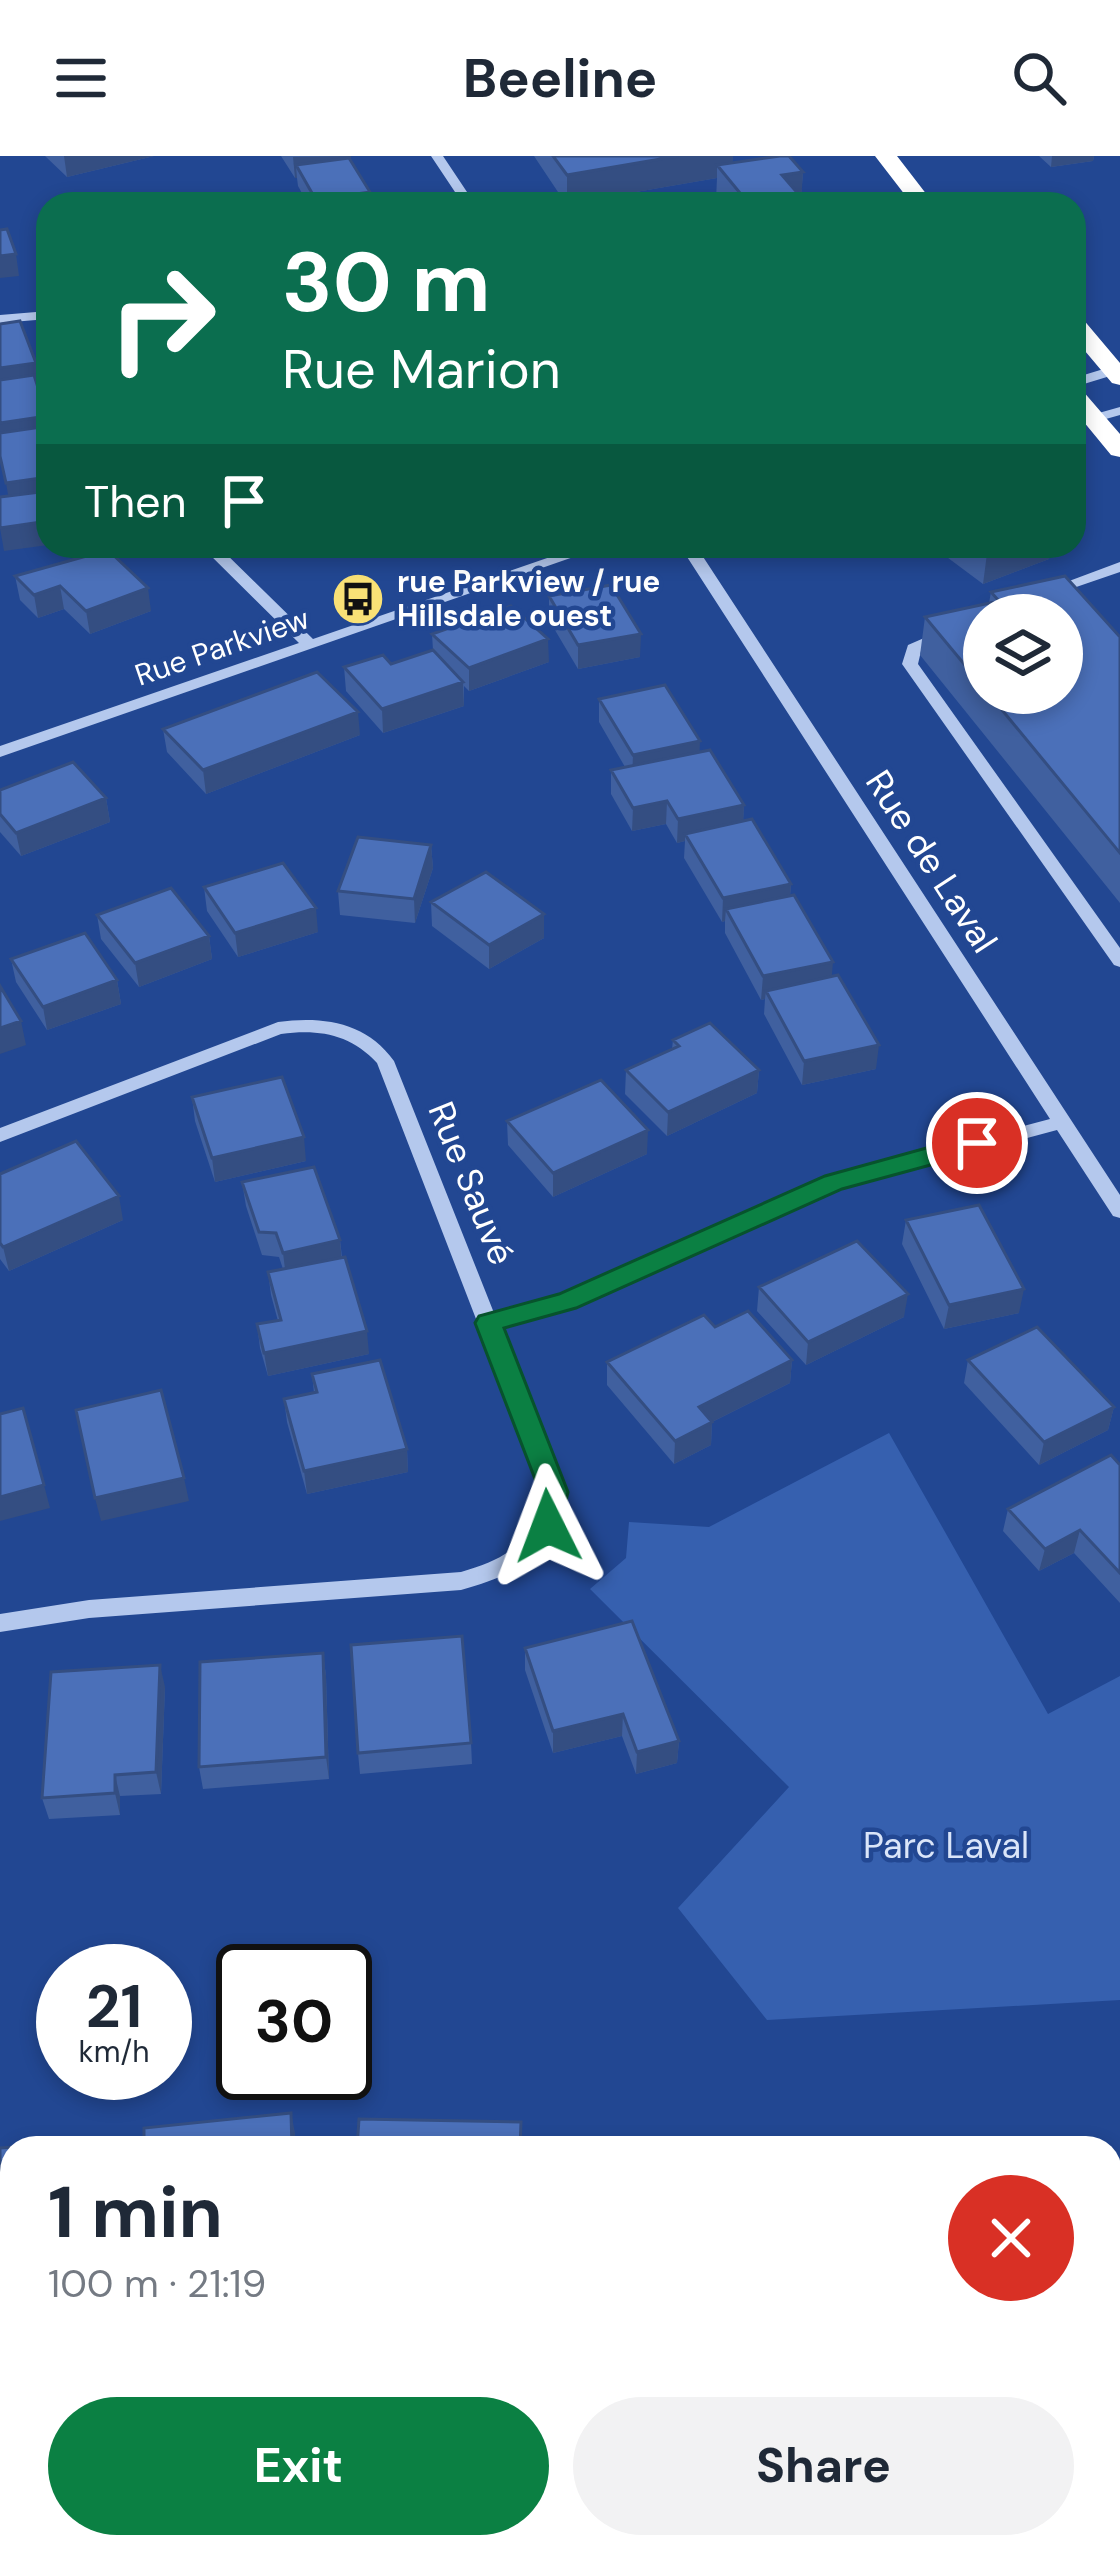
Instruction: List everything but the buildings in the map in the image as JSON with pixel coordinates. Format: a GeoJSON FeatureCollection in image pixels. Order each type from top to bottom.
{"type":"FeatureCollection","features":[{"type":"Feature","properties":{"kind":"highway"},"geometry":{"type":"LineString","coordinates":[[894,164],[914,192]]}},
{"type":"Feature","properties":{"kind":"highway"},"geometry":{"type":"LineString","coordinates":[[894,164],[926,192]]}},
{"type":"Feature","properties":{"kind":"highway"},"geometry":{"type":"LineString","coordinates":[[1086,336],[1118,372]]}},
{"type":"Feature","properties":{"kind":"highway"},"geometry":{"type":"LineString","coordinates":[[1086,424],[1120,450]]}},
{"type":"Feature","properties":{"kind":"street"},"geometry":{"type":"LineString","coordinates":[[437,156],[461,192]]}},
{"type":"Feature","properties":{"kind":"street"},"geometry":{"type":"LineString","coordinates":[[0,319],[36,316]]}},
{"type":"Feature","properties":{"kind":"street"},"geometry":{"type":"LineString","coordinates":[[1086,380],[1118,372]]}},
{"type":"Feature","properties":{"kind":"street"},"geometry":{"type":"LineString","coordinates":[[1086,421],[1120,411]]}},
{"type":"Feature","properties":{"kind":"street"},"geometry":{"type":"LineString","coordinates":[[221,558],[310,645]]}},
{"type":"Feature","properties":{"kind":"street","name":"Rue Parkview"},"geometry":{"type":"LineString","coordinates":[[0,752],[562,558]]}},
{"type":"Feature","properties":{"kind":"street","name":"Rue de Laval"},"geometry":{"type":"LineString","coordinates":[[696,558],[1120,1211]]}},
{"type":"Feature","properties":{"kind":"street"},"geometry":{"type":"LineString","coordinates":[[1044,594],[1120,567]]}},
{"type":"Feature","properties":{"kind":"street"},"geometry":{"type":"LineString","coordinates":[[963,626],[914,648],[910,664],[1120,961]]}},
{"type":"Feature","properties":{"kind":"street","name":"Rue Sauvé"},"geometry":{"type":"LineString","coordinates":[[0,1136],[256,1034],[296,1025],[343,1029],[361,1037],[385,1061],[554,1492],[548,1526],[526,1554],[502,1568],[461,1581],[89,1609],[0,1623]]}},
{"type":"Feature","properties":{"kind":"street"},"geometry":{"type":"LineString","coordinates":[[488,1323],[566,1301],[834,1183],[1062,1122]]}},
{"type":"Feature","properties":{"kind":"green space","name":"Parc Laval"},"geometry":{"type":"Polygon","coordinates":[[[889,1433],[1048,1714],[1120,1676],[1120,2000],[767,2020],[678,1908],[789,1787],[590,1589],[626,1558],[629,1522],[709,1527],[889,1433]]]}},
{"type":"Feature","properties":{"kind":"place","name":"rue Parkview / rue Hillsdale ouest"},"geometry":{"type":"Point","coordinates":[358,599]}},
{"type":"Feature","properties":{"kind":"route"},"geometry":{"type":"LineString","coordinates":[[548,1526],[554,1492],[488,1323],[566,1301],[834,1183],[977,1143]]}}]}
